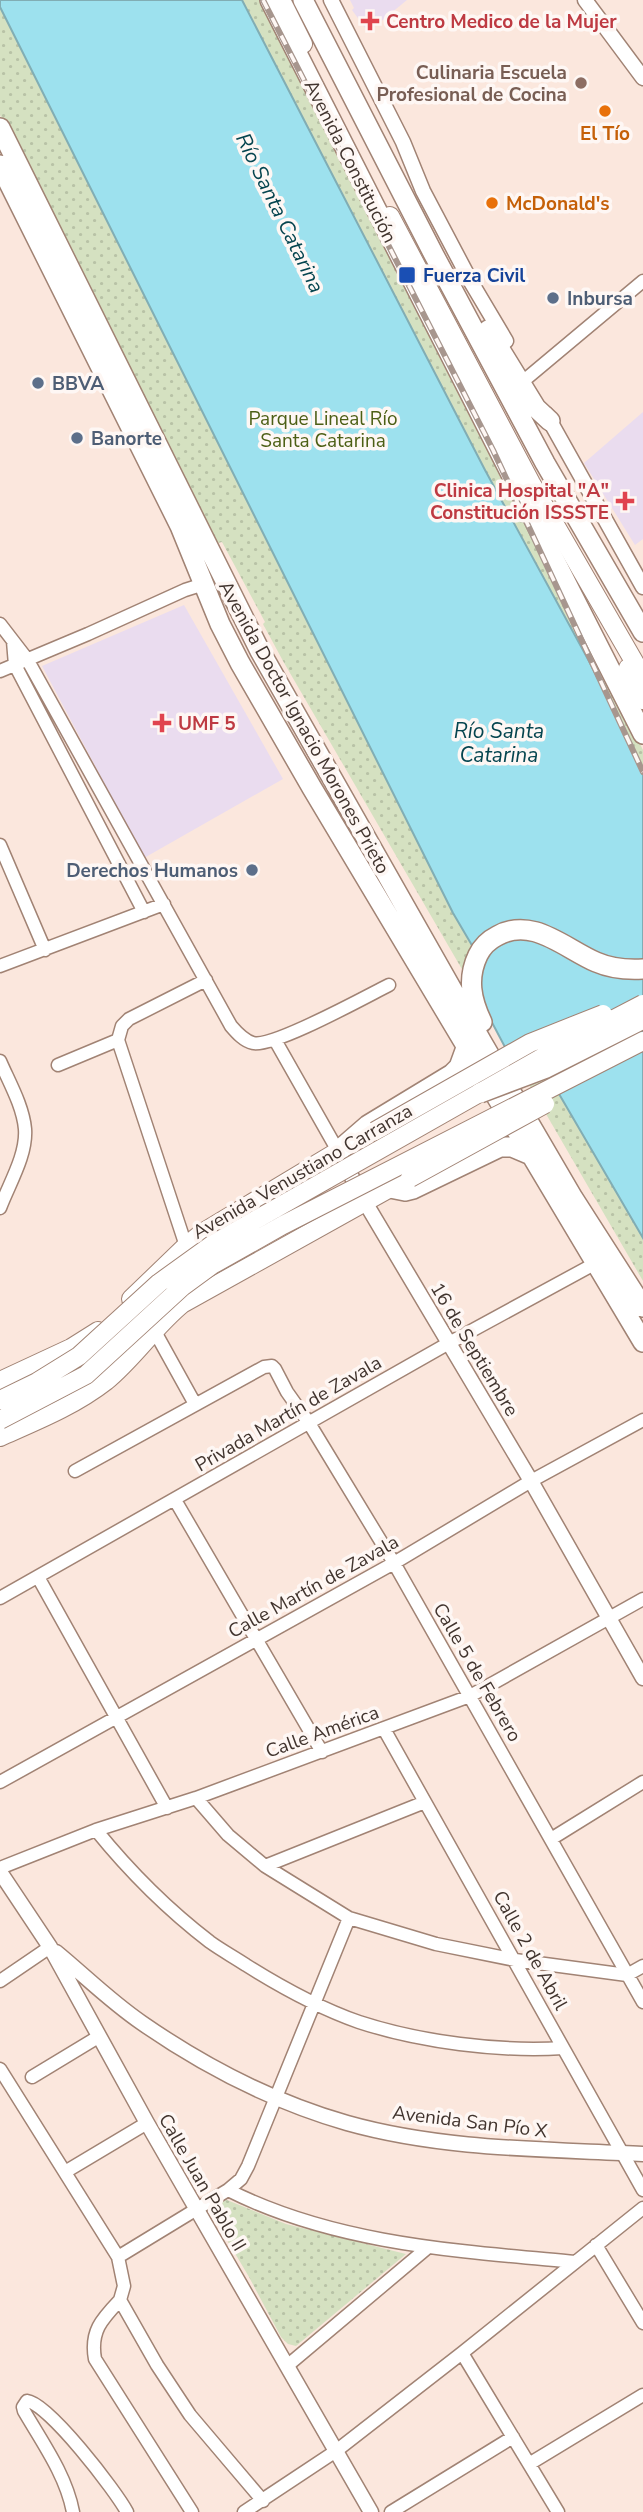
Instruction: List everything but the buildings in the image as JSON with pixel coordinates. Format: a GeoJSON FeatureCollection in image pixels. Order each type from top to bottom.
{"type":"FeatureCollection","features":[{"type":"Feature","properties":{"kind":"highway","name":"Avenida Constitución"},"geometry":{"type":"LineString","coordinates":[[270,0],[643,734]]}},
{"type":"Feature","properties":{"kind":"highway","name":"Avenida Constitución"},"geometry":{"type":"LineString","coordinates":[[303,0],[545,463],[643,632]]}},
{"type":"Feature","properties":{"kind":"highway","name":"Avenida Doctor Ignacio Morones Prieto"},"geometry":{"type":"LineString","coordinates":[[0,128],[260,651],[490,1056],[573,1198],[643,1307]]}},
{"type":"Feature","properties":{"kind":"highway","name":"Avenida Doctor Ignacio Morones Prieto"},"geometry":{"type":"LineString","coordinates":[[0,164],[180,526],[220,624],[240,663],[641,1343]]}},
{"type":"Feature","properties":{"kind":"highway"},"geometry":{"type":"LineString","coordinates":[[434,255],[454,273],[517,380],[536,408],[550,421]]}},
{"type":"Feature","properties":{"kind":"highway"},"geometry":{"type":"LineString","coordinates":[[625,1279],[488,1034],[473,1003],[471,970],[480,951],[492,939],[517,928],[549,936],[598,963],[623,970],[643,969]]}},
{"type":"Feature","properties":{"kind":"highway"},"geometry":{"type":"LineString","coordinates":[[480,1093],[546,1068],[643,1019]]}},
{"type":"Feature","properties":{"kind":"highway"},"geometry":{"type":"LineString","coordinates":[[338,1151],[368,1125],[452,1074],[459,1067],[467,1045]]}},
{"type":"Feature","properties":{"kind":"highway"},"geometry":{"type":"LineString","coordinates":[[390,1188],[405,1191],[413,1189],[500,1147],[512,1147],[531,1155]]}},
{"type":"Feature","properties":{"kind":"main road","name":"Avenida Constitución"},"geometry":{"type":"LineString","coordinates":[[281,0],[531,483],[643,677]]}},
{"type":"Feature","properties":{"kind":"main road"},"geometry":{"type":"LineString","coordinates":[[590,586],[643,700]]}},
{"type":"Feature","properties":{"kind":"main road"},"geometry":{"type":"LineString","coordinates":[[0,1381],[71,1348],[108,1323],[202,1233],[338,1151],[530,1043],[573,1025],[643,1003]]}},
{"type":"Feature","properties":{"kind":"main road","name":"Avenida Venustiano Carranza"},"geometry":{"type":"LineString","coordinates":[[0,1400],[37,1382],[79,1356],[159,1283],[213,1244],[643,1003]]}},
{"type":"Feature","properties":{"kind":"main road","name":"Avenida Venustiano Carranza"},"geometry":{"type":"LineString","coordinates":[[0,1420],[86,1375],[182,1287],[212,1265],[294,1219],[643,1041]]}},
{"type":"Feature","properties":{"kind":"main road"},"geometry":{"type":"LineString","coordinates":[[0,1437],[60,1409],[92,1390],[127,1362],[163,1320],[194,1297],[545,1104],[584,1071]]}},
{"type":"Feature","properties":{"kind":"main road"},"geometry":{"type":"LineString","coordinates":[[372,1133],[377,1164],[390,1188]]}},
{"type":"Feature","properties":{"kind":"main road"},"geometry":{"type":"LineString","coordinates":[[307,1170],[325,1178],[335,1190],[337,1208],[326,1225]]}},
{"type":"Feature","properties":{"kind":"main road"},"geometry":{"type":"LineString","coordinates":[[71,1348],[66,1367],[69,1376],[92,1390]]}},
{"type":"Feature","properties":{"kind":"street"},"geometry":{"type":"LineString","coordinates":[[331,0],[403,142],[423,191],[471,282],[643,587]]}},
{"type":"Feature","properties":{"kind":"street"},"geometry":{"type":"LineString","coordinates":[[585,0],[643,78]]}},
{"type":"Feature","properties":{"kind":"street"},"geometry":{"type":"LineString","coordinates":[[527,378],[643,281]]}},
{"type":"Feature","properties":{"kind":"street"},"geometry":{"type":"LineString","coordinates":[[0,671],[204,584]]}},
{"type":"Feature","properties":{"kind":"street"},"geometry":{"type":"LineString","coordinates":[[0,624],[27,659],[231,1026],[239,1034],[252,1043],[275,1040],[389,985]]}},
{"type":"Feature","properties":{"kind":"street"},"geometry":{"type":"LineString","coordinates":[[12,641],[15,665],[144,912]]}},
{"type":"Feature","properties":{"kind":"street"},"geometry":{"type":"LineString","coordinates":[[0,845],[45,950]]}},
{"type":"Feature","properties":{"kind":"street"},"geometry":{"type":"LineString","coordinates":[[0,966],[164,904]]}},
{"type":"Feature","properties":{"kind":"street"},"geometry":{"type":"LineString","coordinates":[[186,1246],[118,1040],[122,1026],[129,1019],[206,980]]}},
{"type":"Feature","properties":{"kind":"street"},"geometry":{"type":"LineString","coordinates":[[58,1065],[118,1040]]}},
{"type":"Feature","properties":{"kind":"street","name":"16 de Septiembre"},"geometry":{"type":"LineString","coordinates":[[275,1040],[365,1202],[531,1481],[643,1678]]}},
{"type":"Feature","properties":{"kind":"street"},"geometry":{"type":"LineString","coordinates":[[0,1062],[22,1113],[25,1127],[23,1151],[0,1208]]}},
{"type":"Feature","properties":{"kind":"street","name":"Privada Martín de Zavala"},"geometry":{"type":"LineString","coordinates":[[0,1598],[449,1343],[596,1263]]}},
{"type":"Feature","properties":{"kind":"street"},"geometry":{"type":"LineString","coordinates":[[75,1471],[195,1405],[153,1330]]}},
{"type":"Feature","properties":{"kind":"street","name":"Calle 5 de Febrero"},"geometry":{"type":"LineString","coordinates":[[195,1405],[264,1367],[272,1366],[394,1563],[643,2003]]}},
{"type":"Feature","properties":{"kind":"street","name":"Calle Martín de Zavala"},"geometry":{"type":"LineString","coordinates":[[0,1782],[394,1563],[531,1481],[643,1420]]}},
{"type":"Feature","properties":{"kind":"street"},"geometry":{"type":"LineString","coordinates":[[175,1500],[322,1752]]}},
{"type":"Feature","properties":{"kind":"street"},"geometry":{"type":"LineString","coordinates":[[38,1577],[167,1808]]}},
{"type":"Feature","properties":{"kind":"street","name":"Calle América"},"geometry":{"type":"LineString","coordinates":[[0,1870],[96,1830],[196,1798],[470,1696],[643,1599]]}},
{"type":"Feature","properties":{"kind":"street","name":"Calle 2 de Abril"},"geometry":{"type":"LineString","coordinates":[[384,1729],[643,2190]]}},
{"type":"Feature","properties":{"kind":"street"},"geometry":{"type":"LineString","coordinates":[[551,1839],[643,1782]]}},
{"type":"Feature","properties":{"kind":"street"},"geometry":{"type":"LineString","coordinates":[[196,1798],[228,1835],[265,1866],[349,1918],[436,1944],[515,1960],[627,1975],[643,1966]]}},
{"type":"Feature","properties":{"kind":"street"},"geometry":{"type":"LineString","coordinates":[[265,1866],[425,1802]]}},
{"type":"Feature","properties":{"kind":"street"},"geometry":{"type":"LineString","coordinates":[[96,1830],[160,1900],[211,1943],[314,2003],[360,2022],[439,2040],[526,2050],[564,2048]]}},
{"type":"Feature","properties":{"kind":"street","name":"Calle Juan Pablo II"},"geometry":{"type":"LineString","coordinates":[[0,1870],[50,1947],[147,2123],[371,2512]]}},
{"type":"Feature","properties":{"kind":"street"},"geometry":{"type":"LineString","coordinates":[[118,2257],[228,2190],[240,2179],[248,2166],[349,1918]]}},
{"type":"Feature","properties":{"kind":"street"},"geometry":{"type":"LineString","coordinates":[[0,1981],[50,1947]]}},
{"type":"Feature","properties":{"kind":"street","name":"Avenida San Pío X"},"geometry":{"type":"LineString","coordinates":[[50,1947],[140,2022],[191,2054],[276,2097],[347,2123],[432,2140],[550,2151],[643,2154]]}},
{"type":"Feature","properties":{"kind":"street"},"geometry":{"type":"LineString","coordinates":[[32,2077],[99,2037]]}},
{"type":"Feature","properties":{"kind":"street"},"geometry":{"type":"LineString","coordinates":[[0,2068],[118,2257],[124,2286],[120,2300],[100,2321],[94,2333],[95,2359],[192,2512]]}},
{"type":"Feature","properties":{"kind":"street"},"geometry":{"type":"LineString","coordinates":[[65,2172],[147,2123]]}},
{"type":"Feature","properties":{"kind":"street"},"geometry":{"type":"LineString","coordinates":[[228,2190],[260,2207],[309,2223],[426,2249],[575,2262]]}},
{"type":"Feature","properties":{"kind":"street"},"geometry":{"type":"LineString","coordinates":[[244,2512],[337,2451],[643,2208]]}},
{"type":"Feature","properties":{"kind":"street"},"geometry":{"type":"LineString","coordinates":[[596,2245],[643,2323]]}},
{"type":"Feature","properties":{"kind":"street"},"geometry":{"type":"LineString","coordinates":[[287,2366],[426,2249]]}},
{"type":"Feature","properties":{"kind":"street"},"geometry":{"type":"LineString","coordinates":[[120,2300],[157,2365],[190,2415],[263,2501]]}},
{"type":"Feature","properties":{"kind":"street"},"geometry":{"type":"LineString","coordinates":[[462,2353],[558,2512]]}},
{"type":"Feature","properties":{"kind":"street"},"geometry":{"type":"LineString","coordinates":[[529,2464],[643,2395]]}},
{"type":"Feature","properties":{"kind":"street"},"geometry":{"type":"LineString","coordinates":[[74,2512],[53,2460],[24,2411],[23,2407],[27,2401],[40,2407],[70,2436],[127,2512]]}},
{"type":"Feature","properties":{"kind":"street"},"geometry":{"type":"LineString","coordinates":[[391,2512],[513,2437]]}},
{"type":"Feature","properties":{"kind":"shaded area","name":"Centro Medico de la Mujer"},"geometry":{"type":"Polygon","coordinates":[[[350,0],[407,0],[368,32],[352,10],[354,8],[350,0]]]}},
{"type":"Feature","properties":{"kind":"shaded area","name":"Clinica Hospital \"A\" Constitución ISSSTE"},"geometry":{"type":"Polygon","coordinates":[[[643,412],[643,539],[635,545],[584,463],[643,412]]]}},
{"type":"Feature","properties":{"kind":"shaded area","name":"UMF 5"},"geometry":{"type":"Polygon","coordinates":[[[184,605],[283,779],[144,858],[42,666],[184,605]]]}},
{"type":"Feature","properties":{"kind":"green space","name":"Río Santa Catarina"},"geometry":{"type":"Polygon","coordinates":[[[0,0],[268,0],[643,750],[643,1281],[283,661],[222,542],[218,543],[47,211],[0,115],[0,0]]]}},
{"type":"Feature","properties":{"kind":"green space"},"geometry":{"type":"Polygon","coordinates":[[[217,2196],[286,2224],[406,2254],[296,2346],[288,2344],[281,2337],[207,2206],[217,2196]]]}},
{"type":"Feature","properties":{"kind":"water","name":"Río Santa Catarina"},"geometry":{"type":"Polygon","coordinates":[[[0,0],[242,0],[485,470],[590,663],[643,769],[643,1238],[527,1039],[506,1049],[487,1013],[473,974],[480,959],[453,913],[0,7],[0,0]]]}},
{"type":"Feature","properties":{"kind":"railway"},"geometry":{"type":"LineString","coordinates":[[263,0],[493,450],[643,772]]}},
{"type":"Feature","properties":{"kind":"place","name":"Centro Medico de la Mujer"},"geometry":{"type":"Point","coordinates":[370,21]}},
{"type":"Feature","properties":{"kind":"place","name":"Culinaria Escuela Profesional de Cocina"},"geometry":{"type":"Point","coordinates":[581,83]}},
{"type":"Feature","properties":{"kind":"place","name":"El Tío"},"geometry":{"type":"Point","coordinates":[605,111]}},
{"type":"Feature","properties":{"kind":"place","name":"McDonald's"},"geometry":{"type":"Point","coordinates":[492,203]}},
{"type":"Feature","properties":{"kind":"place","name":"Fuerza Civil"},"geometry":{"type":"Point","coordinates":[407,275]}},
{"type":"Feature","properties":{"kind":"place","name":"Inbursa"},"geometry":{"type":"Point","coordinates":[553,298]}},
{"type":"Feature","properties":{"kind":"place","name":"BBVA"},"geometry":{"type":"Point","coordinates":[38,383]}},
{"type":"Feature","properties":{"kind":"place","name":"Banorte"},"geometry":{"type":"Point","coordinates":[77,438]}},
{"type":"Feature","properties":{"kind":"place","name":"Clinica Hospital \"A\" Constitución ISSSTE"},"geometry":{"type":"Point","coordinates":[625,501]}},
{"type":"Feature","properties":{"kind":"place","name":"UMF 5"},"geometry":{"type":"Point","coordinates":[162,723]}},
{"type":"Feature","properties":{"kind":"place","name":"Derechos Humanos"},"geometry":{"type":"Point","coordinates":[252,870]}},
{"type":"Feature","properties":{"kind":"park label","name":"Parque Lineal Río Santa Catarina"},"geometry":{"type":"Point","coordinates":[323,429]}}]}
